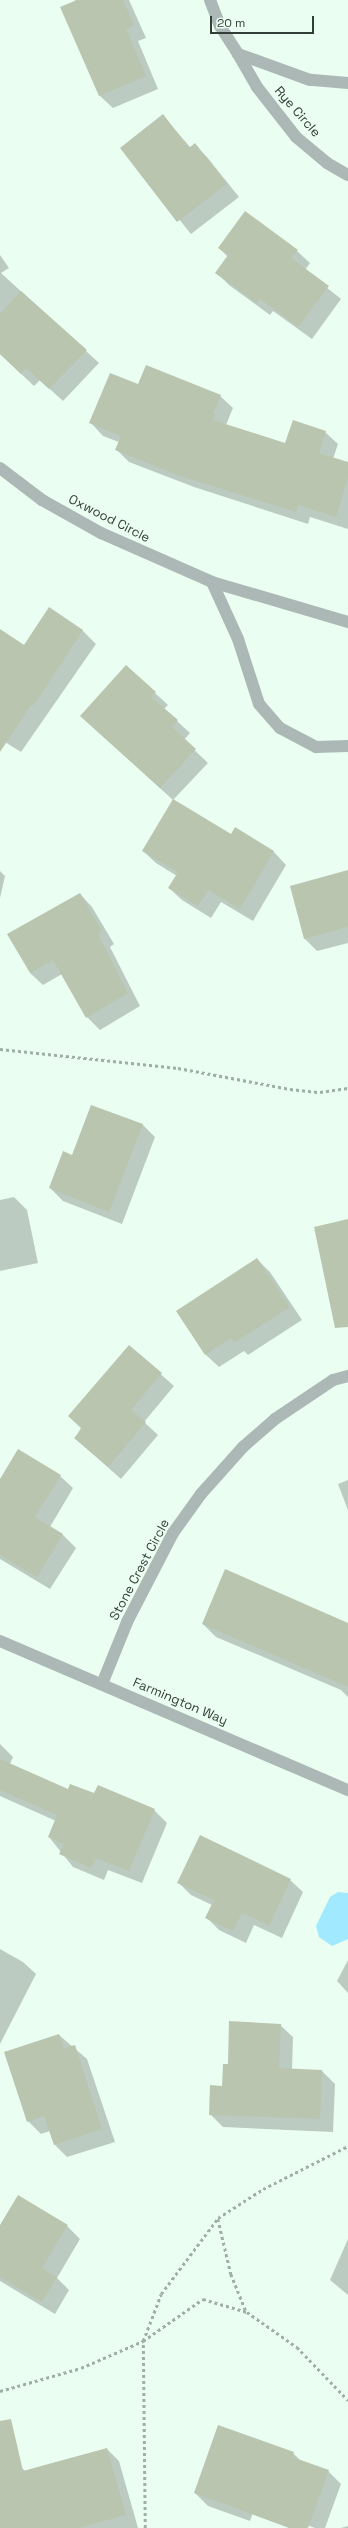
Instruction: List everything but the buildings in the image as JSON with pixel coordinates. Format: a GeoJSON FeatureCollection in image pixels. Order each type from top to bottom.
{"type":"FeatureCollection","features":[{"type":"Feature","properties":{"kind":"street","name":"Rye Circle"},"geometry":{"type":"LineString","coordinates":[[210,0],[220,26],[257,88],[296,137],[327,164],[348,175]]}},
{"type":"Feature","properties":{"kind":"street","name":"Rye Circle"},"geometry":{"type":"LineString","coordinates":[[238,54],[310,80],[348,83]]}},
{"type":"Feature","properties":{"kind":"street","name":"Oxwood Circle"},"geometry":{"type":"LineString","coordinates":[[0,468],[42,500],[101,534],[212,582],[348,622]]}},
{"type":"Feature","properties":{"kind":"street"},"geometry":{"type":"LineString","coordinates":[[212,582],[238,639],[259,704],[280,728],[316,747],[348,746]]}},
{"type":"Feature","properties":{"kind":"street","name":"Stone Crest Circle"},"geometry":{"type":"LineString","coordinates":[[102,1684],[127,1622],[169,1540],[201,1494],[243,1447],[276,1419],[333,1380],[348,1376]]}},
{"type":"Feature","properties":{"kind":"street","name":"Farmington Way"},"geometry":{"type":"LineString","coordinates":[[0,1641],[348,1790]]}},
{"type":"Feature","properties":{"kind":"path"},"geometry":{"type":"LineString","coordinates":[[0,1048],[178,1068],[290,1089],[320,1092],[348,1088]]}},
{"type":"Feature","properties":{"kind":"path"},"geometry":{"type":"LineString","coordinates":[[145,2528],[143,2341],[160,2294],[218,2218],[263,2188],[348,2146]]}},
{"type":"Feature","properties":{"kind":"path"},"geometry":{"type":"LineString","coordinates":[[218,2218],[231,2274],[247,2312]]}},
{"type":"Feature","properties":{"kind":"path"},"geometry":{"type":"LineString","coordinates":[[0,2391],[81,2368],[143,2341],[203,2299],[247,2312],[297,2346],[348,2400]]}},
{"type":"Feature","properties":{"kind":"water"},"geometry":{"type":"Polygon","coordinates":[[[338,1892],[348,1893],[348,1939],[332,1946],[319,1937],[316,1926],[330,1897],[338,1892]]]}}]}
